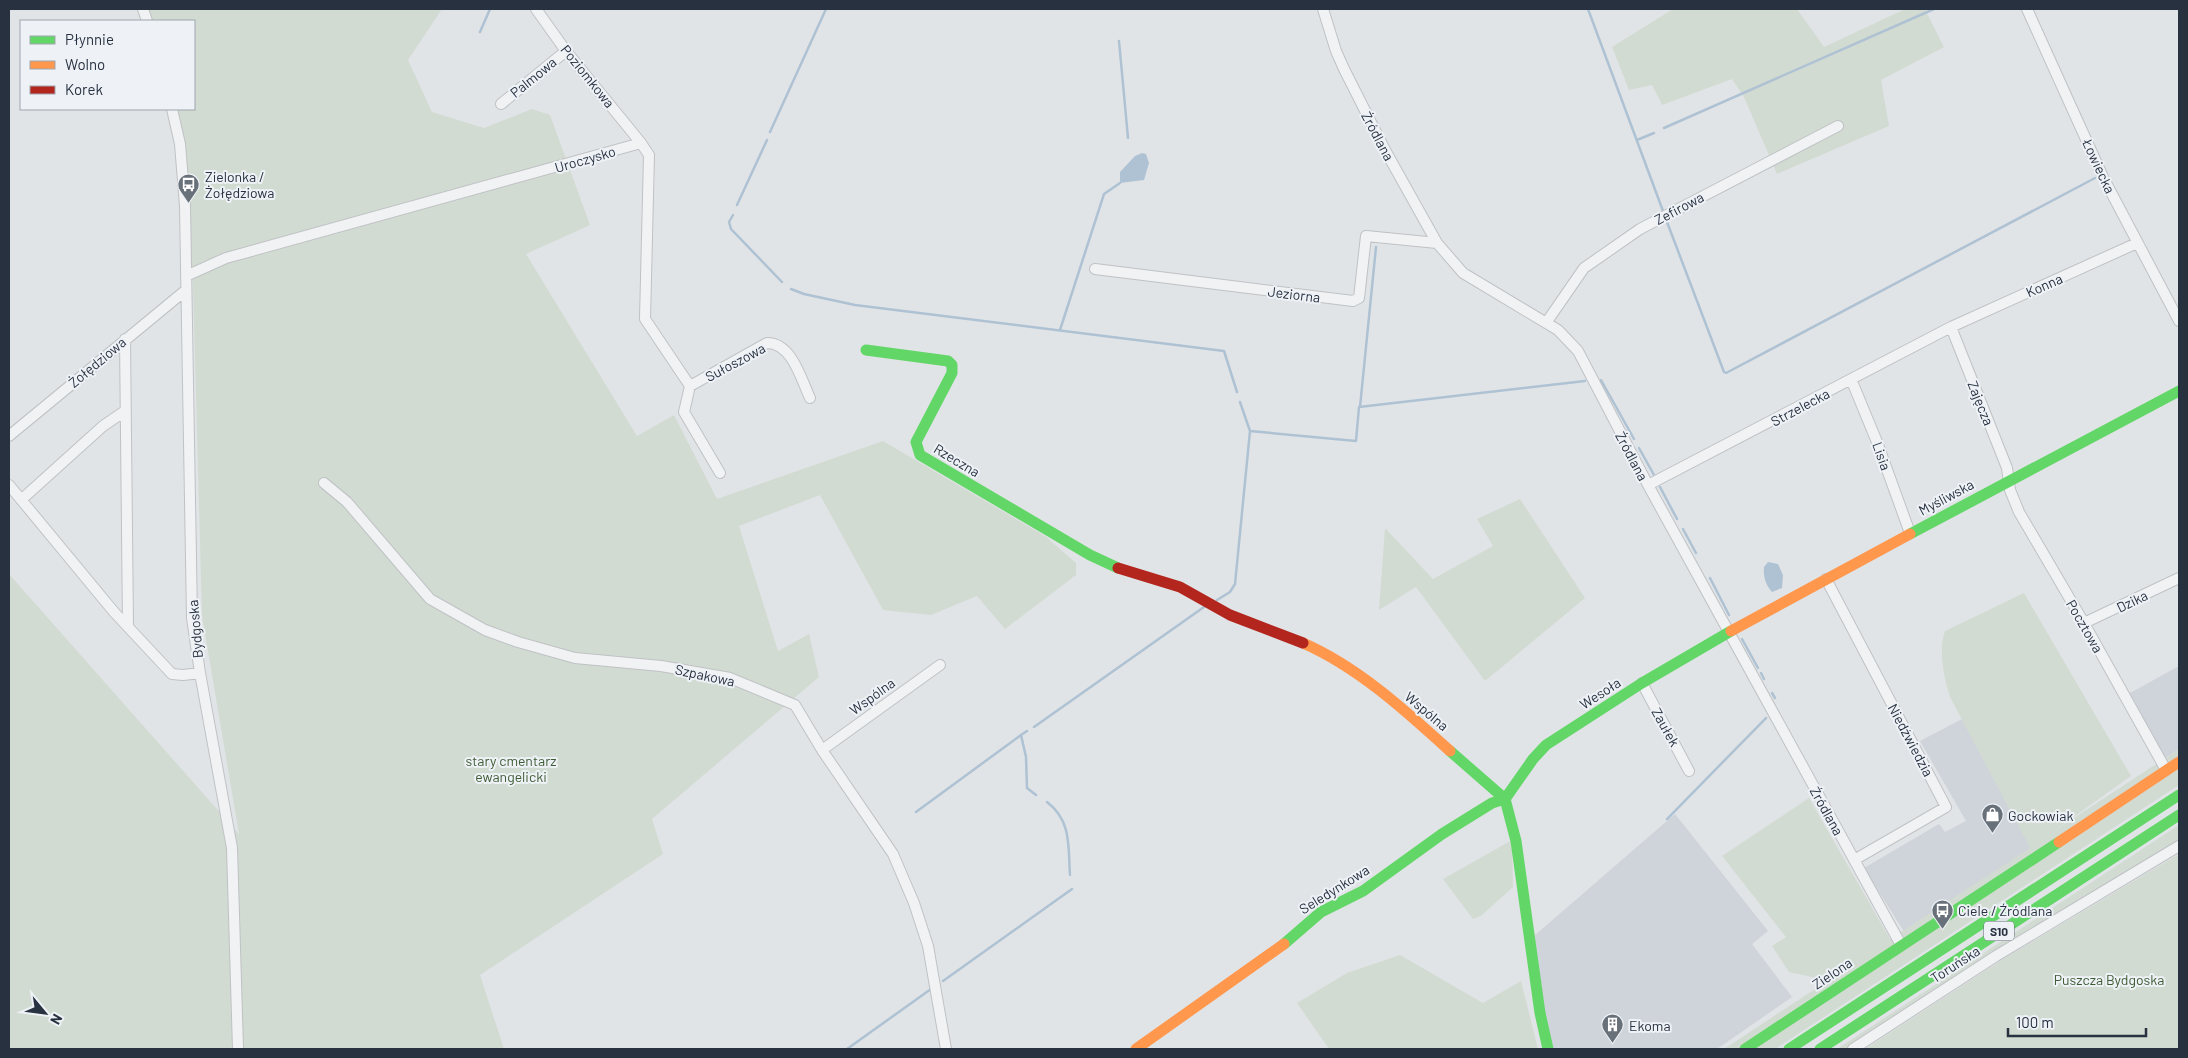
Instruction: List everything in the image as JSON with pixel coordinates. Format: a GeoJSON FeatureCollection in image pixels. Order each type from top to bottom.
{"type":"FeatureCollection","features":[{"type":"Feature","properties":{"kind":"main road","name":"Rzeczna"},"geometry":{"type":"LineString","coordinates":[[866,350],[948,361],[952,364],[952,372],[916,442],[920,455],[1090,555]]}},
{"type":"Feature","properties":{"kind":"main road","name":"Myśliwska"},"geometry":{"type":"LineString","coordinates":[[1729,632],[2179,390]]}},
{"type":"Feature","properties":{"kind":"main road","name":"Wspólna"},"geometry":{"type":"LineString","coordinates":[[1090,555],[1118,568],[1180,587],[1230,615],[1304,643],[1327,654],[1354,672],[1420,724],[1505,799]]}},
{"type":"Feature","properties":{"kind":"main road","name":"Wesoła"},"geometry":{"type":"LineString","coordinates":[[1505,799],[1532,759],[1546,745],[1642,683],[1729,632]]}},
{"type":"Feature","properties":{"kind":"main road"},"geometry":{"type":"LineString","coordinates":[[2166,770],[2179,762]]}},
{"type":"Feature","properties":{"kind":"main road","name":"Zielona"},"geometry":{"type":"LineString","coordinates":[[1745,1049],[2166,770]]}},
{"type":"Feature","properties":{"kind":"main road","name":"S10"},"geometry":{"type":"LineString","coordinates":[[1789,1049],[2179,795]]}},
{"type":"Feature","properties":{"kind":"main road","name":"Seledynkowa"},"geometry":{"type":"LineString","coordinates":[[1136,1049],[1270,956],[1321,912],[1363,890],[1442,834],[1492,803],[1505,799]]}},
{"type":"Feature","properties":{"kind":"main road"},"geometry":{"type":"LineString","coordinates":[[1505,799],[1516,841],[1540,1013],[1548,1049]]}},
{"type":"Feature","properties":{"kind":"main road","name":"S10"},"geometry":{"type":"LineString","coordinates":[[1820,1049],[2050,897],[2179,815]]}},
{"type":"Feature","properties":{"kind":"street","name":"Poziomkowa"},"geometry":{"type":"LineString","coordinates":[[536,9],[566,51],[642,142]]}},
{"type":"Feature","properties":{"kind":"street","name":"Źródlana"},"geometry":{"type":"LineString","coordinates":[[1323,9],[1336,51],[1347,76],[1437,243],[1452,262],[1468,277],[1546,323],[1566,337],[1578,351],[1648,486],[1901,945]]}},
{"type":"Feature","properties":{"kind":"street","name":"Łowiecka"},"geometry":{"type":"LineString","coordinates":[[2027,9],[2103,177],[2179,320]]}},
{"type":"Feature","properties":{"kind":"street","name":"Palmowa"},"geometry":{"type":"LineString","coordinates":[[501,104],[566,51]]}},
{"type":"Feature","properties":{"kind":"street","name":"Bydgoska"},"geometry":{"type":"LineString","coordinates":[[172,110],[181,154],[185,206],[192,618],[200,673],[232,848],[238,1049]]}},
{"type":"Feature","properties":{"kind":"street","name":"Zefirowa"},"geometry":{"type":"LineString","coordinates":[[1546,323],[1584,268],[1640,229],[1838,126]]}},
{"type":"Feature","properties":{"kind":"street","name":"Uroczysko"},"geometry":{"type":"LineString","coordinates":[[186,276],[226,258],[642,142]]}},
{"type":"Feature","properties":{"kind":"street"},"geometry":{"type":"LineString","coordinates":[[642,142],[649,155],[645,319],[690,386],[684,412],[720,473]]}},
{"type":"Feature","properties":{"kind":"street","name":"Jeziorna"},"geometry":{"type":"LineString","coordinates":[[1095,269],[1353,302],[1359,298],[1366,236],[1437,243]]}},
{"type":"Feature","properties":{"kind":"street","name":"Konna"},"geometry":{"type":"LineString","coordinates":[[1951,327],[2137,243]]}},
{"type":"Feature","properties":{"kind":"street","name":"Żołędziowa"},"geometry":{"type":"LineString","coordinates":[[9,436],[186,290]]}},
{"type":"Feature","properties":{"kind":"street","name":"Strzelecka"},"geometry":{"type":"LineString","coordinates":[[1648,486],[1951,327]]}},
{"type":"Feature","properties":{"kind":"street","name":"Zajęcza"},"geometry":{"type":"LineString","coordinates":[[1951,327],[2010,480]]}},
{"type":"Feature","properties":{"kind":"street"},"geometry":{"type":"LineString","coordinates":[[125,339],[128,626]]}},
{"type":"Feature","properties":{"kind":"street","name":"Sułoszowa"},"geometry":{"type":"LineString","coordinates":[[690,386],[767,343],[775,343],[787,350],[810,398]]}},
{"type":"Feature","properties":{"kind":"street","name":"Lisia"},"geometry":{"type":"LineString","coordinates":[[1851,379],[1877,442],[1910,533]]}},
{"type":"Feature","properties":{"kind":"street"},"geometry":{"type":"LineString","coordinates":[[21,500],[103,426],[125,411]]}},
{"type":"Feature","properties":{"kind":"street","name":"Pocztowa"},"geometry":{"type":"LineString","coordinates":[[2010,480],[2010,490],[2019,512],[2166,770]]}},
{"type":"Feature","properties":{"kind":"street","name":"Szpakowa"},"geometry":{"type":"LineString","coordinates":[[324,483],[347,502],[430,599],[469,622],[518,642],[575,658],[661,666],[730,678],[795,705],[822,750],[893,854],[914,903],[928,946],[946,1049]]}},
{"type":"Feature","properties":{"kind":"street"},"geometry":{"type":"LineString","coordinates":[[9,485],[128,626],[172,674],[183,676],[200,673]]}},
{"type":"Feature","properties":{"kind":"street","name":"Dzika"},"geometry":{"type":"LineString","coordinates":[[2084,624],[2179,578]]}},
{"type":"Feature","properties":{"kind":"street","name":"Niedźwiedzia"},"geometry":{"type":"LineString","coordinates":[[1826,579],[1946,807],[1854,860]]}},
{"type":"Feature","properties":{"kind":"street","name":"Wspólna"},"geometry":{"type":"LineString","coordinates":[[822,750],[940,665]]}},
{"type":"Feature","properties":{"kind":"street","name":"Zaułek"},"geometry":{"type":"LineString","coordinates":[[1642,683],[1690,771]]}},
{"type":"Feature","properties":{"kind":"street","name":"Toruńska"},"geometry":{"type":"LineString","coordinates":[[1853,1049],[1996,956],[2179,846]]}},
{"type":"Feature","properties":{"kind":"shaded area"},"geometry":{"type":"Polygon","coordinates":[[[2179,666],[2179,749],[2165,758],[2130,693],[2179,666]]]}},
{"type":"Feature","properties":{"kind":"shaded area"},"geometry":{"type":"Polygon","coordinates":[[[1962,719],[2031,848],[1905,933],[1864,868],[1939,824],[1945,832],[1966,821],[1920,741],[1962,719]]]}},
{"type":"Feature","properties":{"kind":"shaded area"},"geometry":{"type":"Polygon","coordinates":[[[1675,814],[1768,931],[1752,944],[1792,997],[1717,1049],[1548,1049],[1534,936],[1675,814]]]}},
{"type":"Feature","properties":{"kind":"green space","name":"stary cmentarz ewangelicki"},"geometry":{"type":"Polygon","coordinates":[[[145,9],[442,9],[408,60],[432,112],[484,128],[532,109],[550,115],[590,225],[526,254],[637,436],[674,415],[717,499],[883,441],[1045,536],[1076,563],[1076,575],[1005,629],[977,596],[931,615],[883,610],[820,495],[739,526],[778,651],[809,634],[819,677],[652,819],[663,854],[480,975],[504,1049],[9,1049],[9,574],[239,834],[202,616],[193,286],[177,110],[195,110],[195,20],[149,20],[145,9]]]}},
{"type":"Feature","properties":{"kind":"green space"},"geometry":{"type":"Polygon","coordinates":[[[1673,9],[1797,9],[1824,47],[1905,9],[1925,9],[1944,47],[1881,80],[1889,126],[1777,174],[1744,97],[1732,79],[1662,105],[1652,85],[1629,90],[1612,47],[1673,9]]]}},
{"type":"Feature","properties":{"kind":"green space"},"geometry":{"type":"Polygon","coordinates":[[[1520,499],[1585,598],[1485,681],[1416,587],[1379,610],[1385,528],[1433,579],[1493,546],[1477,519],[1520,499]]]}},
{"type":"Feature","properties":{"kind":"green space"},"geometry":{"type":"Polygon","coordinates":[[[2024,593],[2131,776],[2051,833],[2179,749],[2179,785],[1775,1049],[1724,1049],[1818,987],[1812,977],[1789,972],[1772,946],[1786,937],[1722,856],[1809,798],[1890,939],[2030,848],[1951,699],[1944,674],[1942,656],[1945,631],[2024,593]]]}},
{"type":"Feature","properties":{"kind":"green space"},"geometry":{"type":"Polygon","coordinates":[[[2179,825],[2179,841],[1848,1049],[1837,1049],[2179,825]]]}},
{"type":"Feature","properties":{"kind":"green space"},"geometry":{"type":"Polygon","coordinates":[[[1512,840],[1513,887],[1481,916],[1473,919],[1443,879],[1512,840]]]}},
{"type":"Feature","properties":{"kind":"green space","name":"Puszcza Bydgoska"},"geometry":{"type":"Polygon","coordinates":[[[2179,854],[2179,1049],[1865,1049],[2000,961],[2179,854]]]}},
{"type":"Feature","properties":{"kind":"green space"},"geometry":{"type":"Polygon","coordinates":[[[1400,955],[1483,1003],[1521,981],[1538,1049],[1329,1049],[1297,1003],[1347,973],[1400,955]]]}},
{"type":"Feature","properties":{"kind":"water"},"geometry":{"type":"Polygon","coordinates":[[[1142,153],[1146,154],[1149,163],[1144,180],[1120,183],[1120,172],[1135,156],[1142,153]]]}},
{"type":"Feature","properties":{"kind":"water"},"geometry":{"type":"Polygon","coordinates":[[[1768,562],[1778,564],[1783,575],[1782,588],[1772,592],[1764,574],[1764,567],[1768,562]]]}},
{"type":"Feature","properties":{"kind":"waterway"},"geometry":{"type":"LineString","coordinates":[[480,32],[490,9]]}},
{"type":"Feature","properties":{"kind":"waterway"},"geometry":{"type":"LineString","coordinates":[[770,132],[826,9]]}},
{"type":"Feature","properties":{"kind":"waterway"},"geometry":{"type":"LineString","coordinates":[[1588,9],[1663,211]]}},
{"type":"Feature","properties":{"kind":"waterway"},"geometry":{"type":"LineString","coordinates":[[1664,128],[1934,9]]}},
{"type":"Feature","properties":{"kind":"waterway"},"geometry":{"type":"LineString","coordinates":[[1119,41],[1128,138]]}},
{"type":"Feature","properties":{"kind":"waterway"},"geometry":{"type":"LineString","coordinates":[[1637,140],[1654,133]]}},
{"type":"Feature","properties":{"kind":"waterway"},"geometry":{"type":"LineString","coordinates":[[737,205],[767,140]]}},
{"type":"Feature","properties":{"kind":"waterway"},"geometry":{"type":"LineString","coordinates":[[1667,222],[1726,373],[2095,178]]}},
{"type":"Feature","properties":{"kind":"waterway"},"geometry":{"type":"LineString","coordinates":[[1060,330],[1104,194],[1120,183]]}},
{"type":"Feature","properties":{"kind":"waterway"},"geometry":{"type":"LineString","coordinates":[[733,215],[729,222],[731,229],[782,282]]}},
{"type":"Feature","properties":{"kind":"waterway"},"geometry":{"type":"LineString","coordinates":[[1360,407],[1376,247]]}},
{"type":"Feature","properties":{"kind":"waterway"},"geometry":{"type":"LineString","coordinates":[[791,289],[804,294],[855,305],[1224,351],[1237,392]]}},
{"type":"Feature","properties":{"kind":"waterway"},"geometry":{"type":"LineString","coordinates":[[1601,380],[1634,439]]}},
{"type":"Feature","properties":{"kind":"waterway"},"geometry":{"type":"LineString","coordinates":[[1250,431],[1356,441],[1359,407],[1585,381]]}},
{"type":"Feature","properties":{"kind":"waterway"},"geometry":{"type":"LineString","coordinates":[[1217,600],[1230,592],[1235,584],[1250,431],[1240,402]]}},
{"type":"Feature","properties":{"kind":"waterway"},"geometry":{"type":"LineString","coordinates":[[1639,448],[1654,475]]}},
{"type":"Feature","properties":{"kind":"waterway"},"geometry":{"type":"LineString","coordinates":[[1660,487],[1677,519]]}},
{"type":"Feature","properties":{"kind":"waterway"},"geometry":{"type":"LineString","coordinates":[[1683,529],[1696,553]]}},
{"type":"Feature","properties":{"kind":"waterway"},"geometry":{"type":"LineString","coordinates":[[1710,578],[1729,615]]}},
{"type":"Feature","properties":{"kind":"waterway"},"geometry":{"type":"LineString","coordinates":[[1034,727],[1204,607]]}},
{"type":"Feature","properties":{"kind":"waterway"},"geometry":{"type":"LineString","coordinates":[[1742,639],[1758,668]]}},
{"type":"Feature","properties":{"kind":"waterway"},"geometry":{"type":"LineString","coordinates":[[1761,673],[1764,679]]}},
{"type":"Feature","properties":{"kind":"waterway"},"geometry":{"type":"LineString","coordinates":[[1772,693],[1775,698]]}},
{"type":"Feature","properties":{"kind":"waterway"},"geometry":{"type":"LineString","coordinates":[[1667,819],[1766,718]]}},
{"type":"Feature","properties":{"kind":"waterway"},"geometry":{"type":"LineString","coordinates":[[1027,731],[1021,735],[1026,757],[1027,788],[1036,795]]}},
{"type":"Feature","properties":{"kind":"waterway"},"geometry":{"type":"LineString","coordinates":[[916,812],[1021,735]]}},
{"type":"Feature","properties":{"kind":"waterway"},"geometry":{"type":"LineString","coordinates":[[1047,802],[1055,809],[1065,826],[1070,875]]}},
{"type":"Feature","properties":{"kind":"waterway"},"geometry":{"type":"LineString","coordinates":[[943,981],[1072,889]]}},
{"type":"Feature","properties":{"kind":"waterway"},"geometry":{"type":"LineString","coordinates":[[847,1049],[931,989]]}},
{"type":"Feature","properties":{"kind":"traffic: fast"},"geometry":{"type":"LineString","coordinates":[[866,350],[948,361],[952,365],[952,373],[916,442],[920,455],[1090,555],[1118,568]]}},
{"type":"Feature","properties":{"kind":"traffic: fast"},"geometry":{"type":"LineString","coordinates":[[1910,534],[2179,391]]}},
{"type":"Feature","properties":{"kind":"traffic: fast"},"geometry":{"type":"LineString","coordinates":[[1284,944],[1321,912],[1363,891],[1442,834],[1492,803],[1505,799],[1533,759],[1546,745],[1642,683],[1731,631]]}},
{"type":"Feature","properties":{"kind":"traffic: fast"},"geometry":{"type":"LineString","coordinates":[[1450,751],[1505,799],[1516,841],[1540,1013],[1548,1049]]}},
{"type":"Feature","properties":{"kind":"traffic: fast"},"geometry":{"type":"LineString","coordinates":[[1789,1049],[2179,795]]}},
{"type":"Feature","properties":{"kind":"traffic: fast"},"geometry":{"type":"LineString","coordinates":[[1820,1049],[2179,815]]}},
{"type":"Feature","properties":{"kind":"traffic: fast"},"geometry":{"type":"LineString","coordinates":[[1745,1049],[2059,842]]}},
{"type":"Feature","properties":{"kind":"traffic: slow"},"geometry":{"type":"LineString","coordinates":[[1731,631],[1910,534]]}},
{"type":"Feature","properties":{"kind":"traffic: slow"},"geometry":{"type":"LineString","coordinates":[[1303,643],[1343,664],[1362,677],[1399,706],[1450,751]]}},
{"type":"Feature","properties":{"kind":"traffic: slow"},"geometry":{"type":"LineString","coordinates":[[2059,842],[2179,762]]}},
{"type":"Feature","properties":{"kind":"traffic: slow"},"geometry":{"type":"LineString","coordinates":[[1136,1049],[1284,944]]}},
{"type":"Feature","properties":{"kind":"traffic: jam"},"geometry":{"type":"LineString","coordinates":[[1118,568],[1180,587],[1230,615],[1303,643]]}},
{"type":"Feature","properties":{"kind":"place","name":"Zielonka / Żołędziowa"},"geometry":{"type":"Point","coordinates":[189,203]}},
{"type":"Feature","properties":{"kind":"place","name":"Gockowiak"},"geometry":{"type":"Point","coordinates":[1992,834]}},
{"type":"Feature","properties":{"kind":"place","name":"Ciele / Źródlana"},"geometry":{"type":"Point","coordinates":[1942,929]}},
{"type":"Feature","properties":{"kind":"place","name":"Ekoma"},"geometry":{"type":"Point","coordinates":[1613,1044]}}]}
